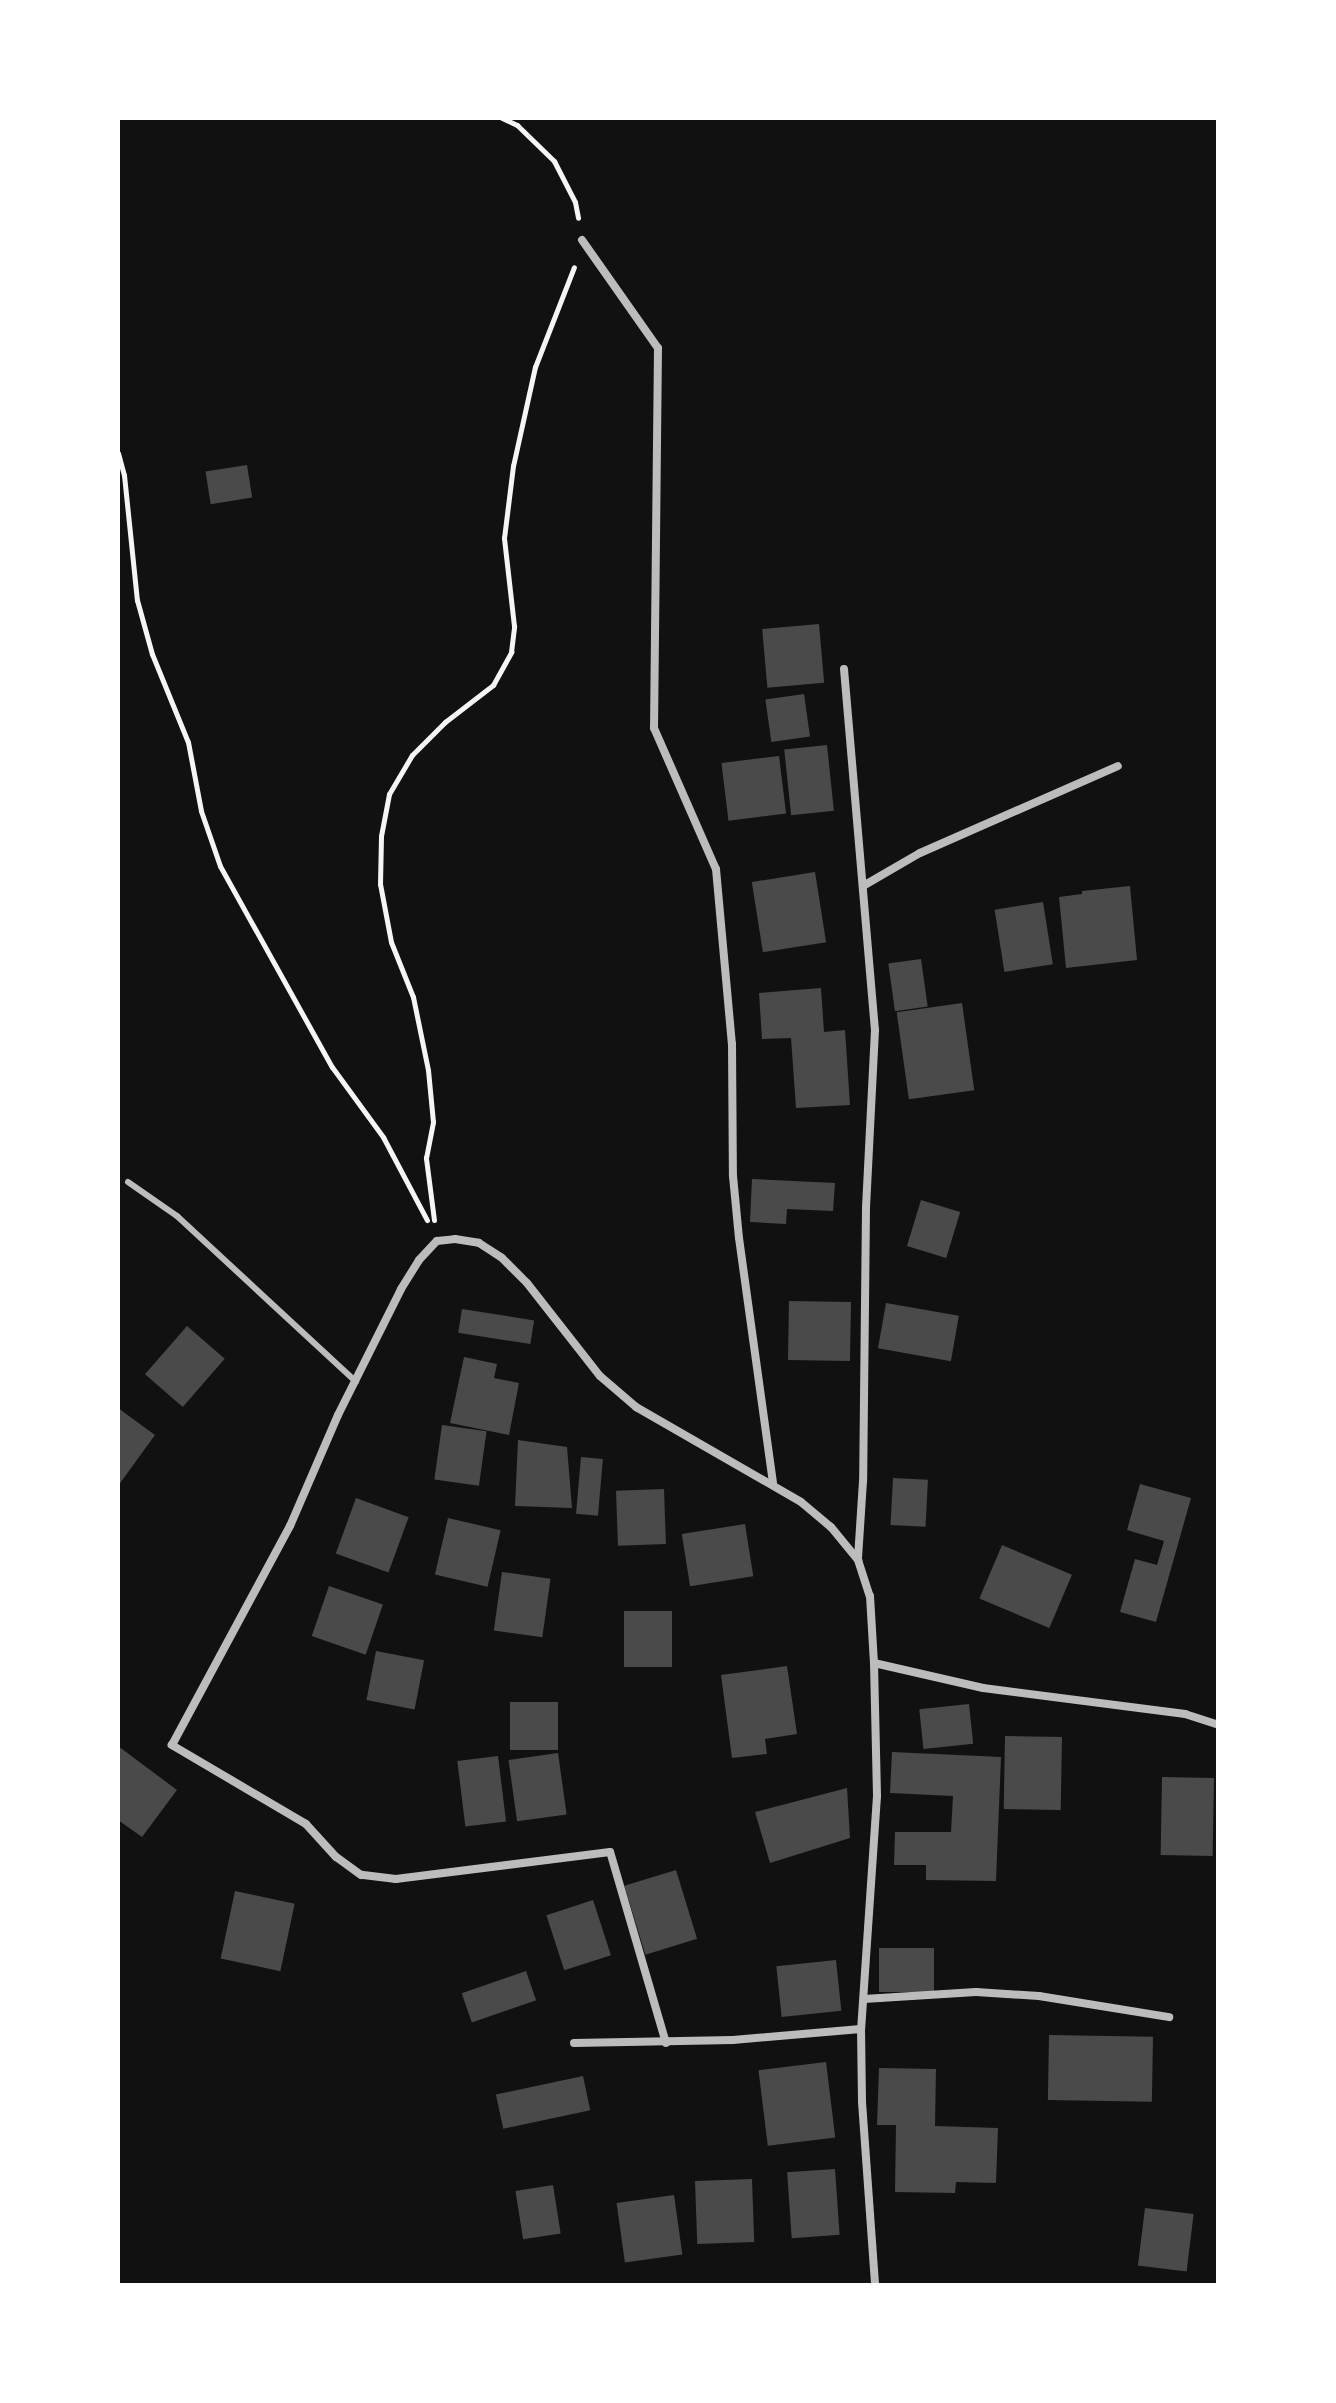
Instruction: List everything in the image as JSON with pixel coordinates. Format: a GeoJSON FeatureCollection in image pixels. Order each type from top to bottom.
{"type":"FeatureCollection","features":[{"type":"Feature","properties":{"kind":"street"},"geometry":{"type":"LineString","coordinates":[[582,240],[658,348],[654,728],[716,869],[732,1044],[733,1176],[773,1483]]}},
{"type":"Feature","properties":{"kind":"street"},"geometry":{"type":"LineString","coordinates":[[844,669],[875,1030],[866,1224],[863,1481],[858,1560]]}},
{"type":"Feature","properties":{"kind":"street"},"geometry":{"type":"LineString","coordinates":[[863,886],[934,847],[1118,766]]}},
{"type":"Feature","properties":{"kind":"street"},"geometry":{"type":"LineString","coordinates":[[666,2043],[610,1852],[396,1879],[361,1875],[336,1857],[306,1824],[172,1745],[271,1565],[401,1289],[419,1260],[437,1241],[455,1239],[479,1243],[502,1258],[527,1283],[600,1376],[636,1407],[680,1436],[773,1483],[831,1527],[858,1560],[870,1596],[874,1663],[877,1796],[861,2029],[862,2102],[875,2285]]}},
{"type":"Feature","properties":{"kind":"street"},"geometry":{"type":"LineString","coordinates":[[874,1663],[983,1688],[1185,1714],[1218,1725]]}},
{"type":"Feature","properties":{"kind":"street"},"geometry":{"type":"LineString","coordinates":[[864,1999],[976,1992],[1039,1996],[1169,2017]]}},
{"type":"Feature","properties":{"kind":"street"},"geometry":{"type":"LineString","coordinates":[[574,2043],[666,2043],[861,2029]]}},
{"type":"Feature","properties":{"kind":"lane"},"geometry":{"type":"LineString","coordinates":[[128,1182],[177,1216],[356,1382]]}},
{"type":"Feature","properties":{"kind":"path"},"geometry":{"type":"LineString","coordinates":[[437,1241],[426,1158],[433,1122],[428,1070],[413,997],[391,942],[380,884],[381,836],[389,794],[412,755],[445,722],[493,685],[511,652],[514,626],[504,538],[513,466],[535,367],[582,240],[575,202],[554,161],[517,125],[502,118]]}},
{"type":"Feature","properties":{"kind":"path"},"geometry":{"type":"LineString","coordinates":[[118,453],[126,490],[137,600],[152,654],[188,742],[201,811],[220,866],[332,1067],[383,1137],[437,1241]]}},
{"type":"Feature","properties":{"kind":"building"},"geometry":{"type":"Polygon","coordinates":[[[247,465],[252,498],[211,504],[206,472],[247,465]]]}},
{"type":"Feature","properties":{"kind":"building"},"geometry":{"type":"Polygon","coordinates":[[[819,624],[824,683],[767,688],[762,629],[819,624]]]}},
{"type":"Feature","properties":{"kind":"building"},"geometry":{"type":"Polygon","coordinates":[[[804,694],[810,737],[771,742],[765,699],[804,694]]]}},
{"type":"Feature","properties":{"kind":"building"},"geometry":{"type":"Polygon","coordinates":[[[827,745],[834,811],[791,815],[784,749],[827,745]]]}},
{"type":"Feature","properties":{"kind":"building"},"geometry":{"type":"Polygon","coordinates":[[[779,756],[786,814],[729,821],[721,763],[779,756]]]}},
{"type":"Feature","properties":{"kind":"building"},"geometry":{"type":"Polygon","coordinates":[[[815,872],[826,942],[763,952],[752,882],[815,872]]]}},
{"type":"Feature","properties":{"kind":"building"},"geometry":{"type":"Polygon","coordinates":[[[1130,886],[1137,960],[1066,968],[1059,897],[1082,894],[1082,891],[1130,886]]]}},
{"type":"Feature","properties":{"kind":"building"},"geometry":{"type":"Polygon","coordinates":[[[1043,902],[1053,964],[1004,972],[995,910],[1043,902]]]}},
{"type":"Feature","properties":{"kind":"building"},"geometry":{"type":"Polygon","coordinates":[[[921,959],[928,1007],[895,1011],[888,964],[921,959]]]}},
{"type":"Feature","properties":{"kind":"building"},"geometry":{"type":"Polygon","coordinates":[[[821,988],[824,1032],[845,1030],[850,1105],[796,1108],[791,1038],[762,1039],[759,993],[821,988]]]}},
{"type":"Feature","properties":{"kind":"building"},"geometry":{"type":"Polygon","coordinates":[[[962,1003],[974,1090],[909,1099],[897,1012],[962,1003]]]}},
{"type":"Feature","properties":{"kind":"building"},"geometry":{"type":"Polygon","coordinates":[[[752,1179],[835,1183],[833,1211],[787,1209],[786,1224],[750,1222],[752,1179]]]}},
{"type":"Feature","properties":{"kind":"building"},"geometry":{"type":"Polygon","coordinates":[[[921,1200],[960,1212],[946,1258],[907,1246],[921,1200]]]}},
{"type":"Feature","properties":{"kind":"building"},"geometry":{"type":"Polygon","coordinates":[[[789,1301],[851,1302],[850,1361],[788,1360],[789,1301]]]}},
{"type":"Feature","properties":{"kind":"building"},"geometry":{"type":"Polygon","coordinates":[[[886,1303],[959,1316],[951,1361],[878,1348],[886,1303]]]}},
{"type":"Feature","properties":{"kind":"building"},"geometry":{"type":"Polygon","coordinates":[[[462,1309],[534,1320],[530,1344],[458,1333],[462,1309]]]}},
{"type":"Feature","properties":{"kind":"building"},"geometry":{"type":"Polygon","coordinates":[[[187,1326],[225,1359],[183,1407],[145,1374],[187,1326]]]}},
{"type":"Feature","properties":{"kind":"building"},"geometry":{"type":"Polygon","coordinates":[[[464,1357],[497,1364],[494,1378],[519,1383],[509,1435],[450,1423],[464,1357]]]}},
{"type":"Feature","properties":{"kind":"building"},"geometry":{"type":"Polygon","coordinates":[[[118,1408],[155,1435],[118,1486],[118,1408]]]}},
{"type":"Feature","properties":{"kind":"building"},"geometry":{"type":"Polygon","coordinates":[[[442,1425],[487,1431],[479,1486],[434,1479],[442,1425]]]}},
{"type":"Feature","properties":{"kind":"building"},"geometry":{"type":"Polygon","coordinates":[[[518,1440],[567,1447],[572,1508],[515,1506],[518,1440]]]}},
{"type":"Feature","properties":{"kind":"building"},"geometry":{"type":"Polygon","coordinates":[[[581,1457],[603,1459],[598,1516],[576,1514],[581,1457]]]}},
{"type":"Feature","properties":{"kind":"building"},"geometry":{"type":"Polygon","coordinates":[[[893,1478],[928,1480],[925,1527],[891,1525],[893,1478]]]}},
{"type":"Feature","properties":{"kind":"building"},"geometry":{"type":"Polygon","coordinates":[[[1140,1484],[1191,1498],[1156,1622],[1120,1612],[1135,1559],[1157,1565],[1164,1541],[1127,1530],[1140,1484]]]}},
{"type":"Feature","properties":{"kind":"building"},"geometry":{"type":"Polygon","coordinates":[[[664,1489],[666,1544],[618,1546],[616,1491],[664,1489]]]}},
{"type":"Feature","properties":{"kind":"building"},"geometry":{"type":"Polygon","coordinates":[[[356,1498],[409,1517],[388,1573],[336,1553],[356,1498]]]}},
{"type":"Feature","properties":{"kind":"building"},"geometry":{"type":"Polygon","coordinates":[[[448,1518],[501,1530],[488,1587],[435,1575],[448,1518]]]}},
{"type":"Feature","properties":{"kind":"building"},"geometry":{"type":"Polygon","coordinates":[[[745,1524],[753,1576],[690,1586],[682,1534],[745,1524]]]}},
{"type":"Feature","properties":{"kind":"building"},"geometry":{"type":"Polygon","coordinates":[[[1002,1545],[1072,1575],[1049,1628],[979,1598],[1002,1545]]]}},
{"type":"Feature","properties":{"kind":"building"},"geometry":{"type":"Polygon","coordinates":[[[502,1572],[551,1579],[542,1637],[494,1630],[502,1572]]]}},
{"type":"Feature","properties":{"kind":"building"},"geometry":{"type":"Polygon","coordinates":[[[329,1586],[383,1605],[366,1655],[312,1636],[329,1586]]]}},
{"type":"Feature","properties":{"kind":"building"},"geometry":{"type":"Polygon","coordinates":[[[624,1611],[672,1611],[672,1667],[624,1667],[624,1611]]]}},
{"type":"Feature","properties":{"kind":"building"},"geometry":{"type":"Polygon","coordinates":[[[376,1651],[424,1660],[415,1709],[366,1700],[376,1651]]]}},
{"type":"Feature","properties":{"kind":"building"},"geometry":{"type":"Polygon","coordinates":[[[787,1666],[797,1734],[765,1739],[767,1754],[732,1758],[721,1675],[787,1666]]]}},
{"type":"Feature","properties":{"kind":"building"},"geometry":{"type":"Polygon","coordinates":[[[510,1702],[558,1702],[558,1750],[510,1750],[510,1702]]]}},
{"type":"Feature","properties":{"kind":"building"},"geometry":{"type":"Polygon","coordinates":[[[969,1704],[973,1744],[923,1749],[919,1709],[969,1704]]]}},
{"type":"Feature","properties":{"kind":"building"},"geometry":{"type":"Polygon","coordinates":[[[1005,1736],[1062,1737],[1061,1810],[1004,1809],[1005,1736]]]}},
{"type":"Feature","properties":{"kind":"building"},"geometry":{"type":"Polygon","coordinates":[[[118,1746],[177,1790],[142,1837],[118,1820],[118,1746]]]}},
{"type":"Feature","properties":{"kind":"building"},"geometry":{"type":"Polygon","coordinates":[[[892,1752],[1001,1757],[996,1881],[926,1880],[926,1865],[894,1865],[895,1832],[951,1832],[953,1796],[890,1793],[892,1752]]]}},
{"type":"Feature","properties":{"kind":"building"},"geometry":{"type":"Polygon","coordinates":[[[558,1753],[567,1814],[517,1821],[508,1760],[558,1753]]]}},
{"type":"Feature","properties":{"kind":"building"},"geometry":{"type":"Polygon","coordinates":[[[498,1756],[506,1822],[465,1827],[457,1761],[498,1756]]]}},
{"type":"Feature","properties":{"kind":"building"},"geometry":{"type":"Polygon","coordinates":[[[1162,1777],[1214,1778],[1213,1856],[1161,1855],[1162,1777]]]}},
{"type":"Feature","properties":{"kind":"building"},"geometry":{"type":"Polygon","coordinates":[[[847,1788],[850,1838],[770,1863],[755,1812],[847,1788]]]}},
{"type":"Feature","properties":{"kind":"building"},"geometry":{"type":"Polygon","coordinates":[[[676,1870],[697,1939],[645,1955],[624,1886],[676,1870]]]}},
{"type":"Feature","properties":{"kind":"building"},"geometry":{"type":"Polygon","coordinates":[[[235,1891],[295,1904],[280,1971],[221,1958],[235,1891]]]}},
{"type":"Feature","properties":{"kind":"building"},"geometry":{"type":"Polygon","coordinates":[[[593,1900],[611,1955],[564,1970],[546,1915],[593,1900]]]}},
{"type":"Feature","properties":{"kind":"building"},"geometry":{"type":"Polygon","coordinates":[[[879,1948],[934,1948],[934,1992],[879,1992],[879,1948]]]}},
{"type":"Feature","properties":{"kind":"building"},"geometry":{"type":"Polygon","coordinates":[[[836,1960],[841,2011],[782,2017],[776,1966],[836,1960]]]}},
{"type":"Feature","properties":{"kind":"building"},"geometry":{"type":"Polygon","coordinates":[[[526,1971],[536,2000],[472,2022],[462,1993],[526,1971]]]}},
{"type":"Feature","properties":{"kind":"building"},"geometry":{"type":"Polygon","coordinates":[[[1049,2035],[1153,2037],[1152,2102],[1048,2100],[1049,2035]]]}},
{"type":"Feature","properties":{"kind":"building"},"geometry":{"type":"Polygon","coordinates":[[[826,2062],[835,2137],[768,2146],[759,2070],[826,2062]]]}},
{"type":"Feature","properties":{"kind":"building"},"geometry":{"type":"Polygon","coordinates":[[[879,2068],[936,2069],[935,2126],[998,2128],[996,2183],[956,2182],[955,2193],[895,2192],[896,2125],[877,2125],[879,2068]]]}},
{"type":"Feature","properties":{"kind":"building"},"geometry":{"type":"Polygon","coordinates":[[[583,2076],[590,2110],[503,2129],[496,2095],[583,2076]]]}},
{"type":"Feature","properties":{"kind":"building"},"geometry":{"type":"Polygon","coordinates":[[[835,2169],[840,2235],[792,2238],[787,2172],[835,2169]]]}},
{"type":"Feature","properties":{"kind":"building"},"geometry":{"type":"Polygon","coordinates":[[[752,2179],[754,2242],[697,2244],[695,2181],[752,2179]]]}},
{"type":"Feature","properties":{"kind":"building"},"geometry":{"type":"Polygon","coordinates":[[[553,2185],[561,2233],[523,2239],[515,2191],[553,2185]]]}},
{"type":"Feature","properties":{"kind":"building"},"geometry":{"type":"Polygon","coordinates":[[[674,2195],[682,2254],[625,2262],[617,2203],[674,2195]]]}},
{"type":"Feature","properties":{"kind":"building"},"geometry":{"type":"Polygon","coordinates":[[[1145,2208],[1194,2214],[1187,2272],[1138,2266],[1145,2208]]]}}]}
